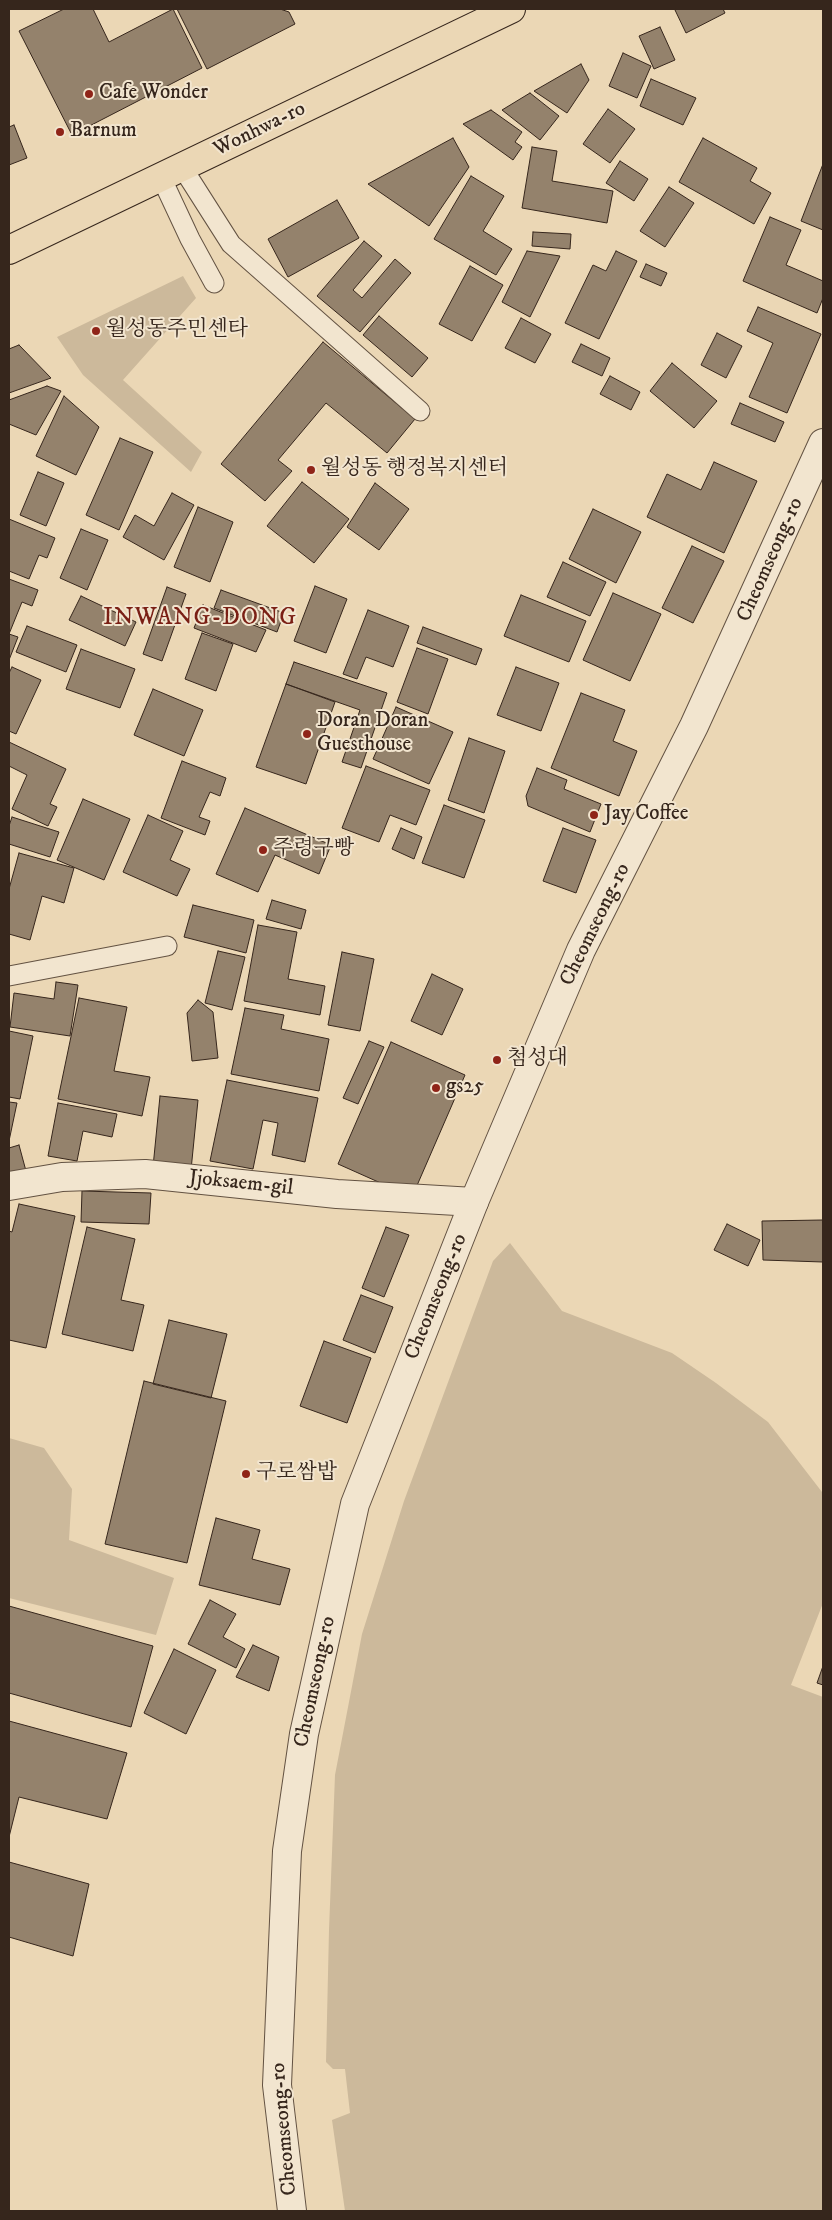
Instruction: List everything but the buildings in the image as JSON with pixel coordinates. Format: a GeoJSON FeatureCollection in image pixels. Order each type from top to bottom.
{"type":"FeatureCollection","features":[{"type":"Feature","properties":{"kind":"main road","name":"Wonhwa-ro"},"geometry":{"type":"LineString","coordinates":[[9,250],[511,9]]}},
{"type":"Feature","properties":{"kind":"street","name":"Cheomseong-ro"},"geometry":{"type":"LineString","coordinates":[[292,2211],[277,2085],[287,1851],[304,1734],[355,1504],[474,1202],[581,950],[694,726],[823,443]]}},
{"type":"Feature","properties":{"kind":"street","name":"Jjoksaem-gil"},"geometry":{"type":"LineString","coordinates":[[9,1186],[62,1177],[145,1174],[337,1194],[474,1202]]}},
{"type":"Feature","properties":{"kind":"lane"},"geometry":{"type":"LineString","coordinates":[[172,172],[190,240],[214,283]]}},
{"type":"Feature","properties":{"kind":"lane"},"geometry":{"type":"LineString","coordinates":[[172,172],[231,244],[420,411]]}},
{"type":"Feature","properties":{"kind":"lane"},"geometry":{"type":"LineString","coordinates":[[9,976],[167,946]]}},
{"type":"Feature","properties":{"kind":"shaded area"},"geometry":{"type":"Polygon","coordinates":[[[183,276],[196,298],[123,380],[202,452],[191,472],[83,375],[57,337],[183,276]]]}},
{"type":"Feature","properties":{"kind":"shaded area"},"geometry":{"type":"Polygon","coordinates":[[[510,1243],[562,1311],[672,1353],[768,1422],[822,1492],[823,1603],[791,1685],[823,1697],[823,2211],[345,2211],[332,2120],[350,2113],[345,2069],[333,2069],[326,2062],[335,1775],[362,1634],[404,1501],[493,1261],[510,1243]]]}},
{"type":"Feature","properties":{"kind":"shaded area"},"geometry":{"type":"Polygon","coordinates":[[[9,1438],[44,1448],[72,1489],[69,1540],[174,1578],[156,1635],[9,1598],[9,1438]]]}},
{"type":"Feature","properties":{"kind":"place","name":"Cafe Wonder"},"geometry":{"type":"Point","coordinates":[89,94]}},
{"type":"Feature","properties":{"kind":"place","name":"Barnum"},"geometry":{"type":"Point","coordinates":[60,132]}},
{"type":"Feature","properties":{"kind":"place","name":"월성동주민센타"},"geometry":{"type":"Point","coordinates":[96,331]}},
{"type":"Feature","properties":{"kind":"place","name":"월성동 행정복지센터"},"geometry":{"type":"Point","coordinates":[311,470]}},
{"type":"Feature","properties":{"kind":"place","name":"Doran Doran Guesthouse"},"geometry":{"type":"Point","coordinates":[307,734]}},
{"type":"Feature","properties":{"kind":"place","name":"Jay Coffee"},"geometry":{"type":"Point","coordinates":[594,815]}},
{"type":"Feature","properties":{"kind":"place","name":"주령구빵"},"geometry":{"type":"Point","coordinates":[263,850]}},
{"type":"Feature","properties":{"kind":"place","name":"첨성대"},"geometry":{"type":"Point","coordinates":[497,1060]}},
{"type":"Feature","properties":{"kind":"place","name":"gs25"},"geometry":{"type":"Point","coordinates":[436,1088]}},
{"type":"Feature","properties":{"kind":"place","name":"구로쌈밥"},"geometry":{"type":"Point","coordinates":[246,1474]}},
{"type":"Feature","properties":{"kind":"district","name":"INWANG-DONG"},"geometry":{"type":"Point","coordinates":[200,619]}}]}
